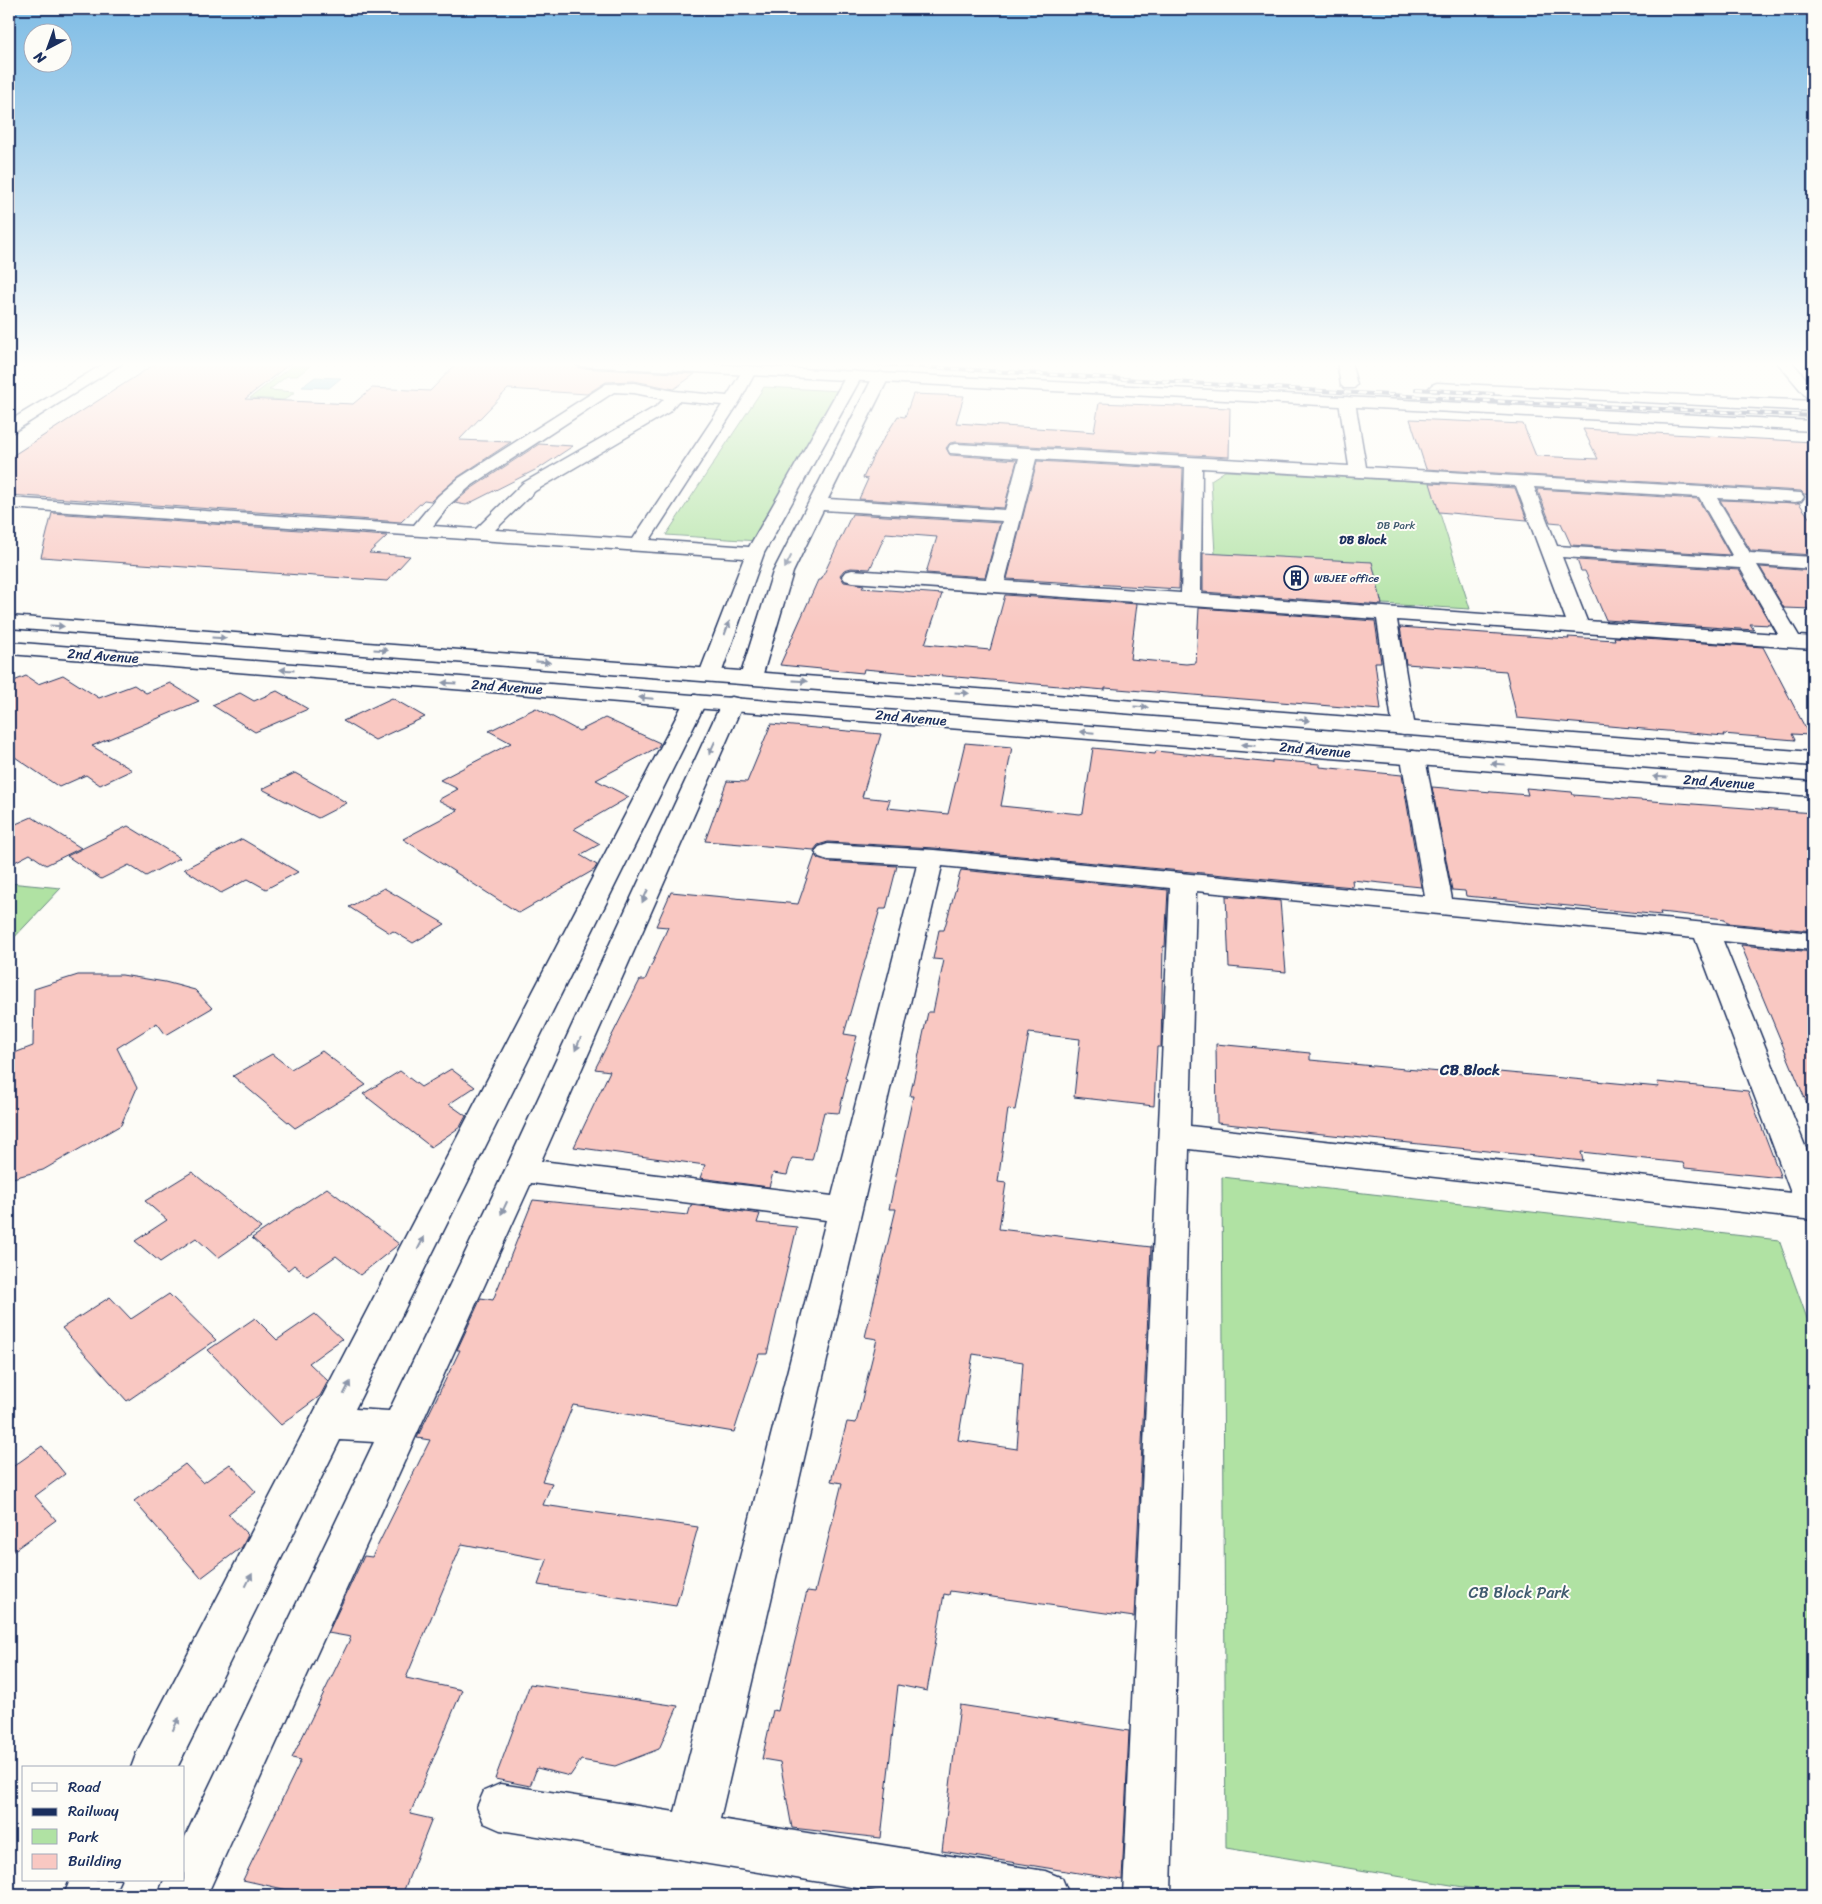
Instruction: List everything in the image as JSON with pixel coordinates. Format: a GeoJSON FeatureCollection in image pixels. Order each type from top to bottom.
{"type":"FeatureCollection","features":[{"type":"Feature","properties":{"kind":"street"},"geometry":{"type":"LineString","coordinates":[[419,531],[444,500],[465,482],[513,451]]}},
{"type":"Feature","properties":{"kind":"street"},"geometry":{"type":"LineString","coordinates":[[480,535],[529,487],[591,451]]}},
{"type":"Feature","properties":{"kind":"street"},"geometry":{"type":"LineString","coordinates":[[638,544],[699,451]]}},
{"type":"Feature","properties":{"kind":"street"},"geometry":{"type":"LineString","coordinates":[[154,1766],[702,688],[755,553],[812,451]]}},
{"type":"Feature","properties":{"kind":"street"},"geometry":{"type":"LineString","coordinates":[[182,1895],[521,1170],[741,690],[783,572],[844,451]]}},
{"type":"Feature","properties":{"kind":"street"},"geometry":{"type":"LineString","coordinates":[[1001,451],[1795,497]]}},
{"type":"Feature","properties":{"kind":"street"},"geometry":{"type":"LineString","coordinates":[[1355,451],[1358,472]]}},
{"type":"Feature","properties":{"kind":"street"},"geometry":{"type":"LineString","coordinates":[[994,586],[1029,452]]}},
{"type":"Feature","properties":{"kind":"street"},"geometry":{"type":"LineString","coordinates":[[1191,600],[1194,462]]}},
{"type":"Feature","properties":{"kind":"street"},"geometry":{"type":"LineString","coordinates":[[1523,482],[1579,626]]}},
{"type":"Feature","properties":{"kind":"street"},"geometry":{"type":"LineString","coordinates":[[1705,492],[1792,641]]}},
{"type":"Feature","properties":{"kind":"street"},"geometry":{"type":"LineString","coordinates":[[9,503],[755,553]]}},
{"type":"Feature","properties":{"kind":"street"},"geometry":{"type":"LineString","coordinates":[[817,504],[1012,516]]}},
{"type":"Feature","properties":{"kind":"street"},"geometry":{"type":"LineString","coordinates":[[765,534],[801,536]]}},
{"type":"Feature","properties":{"kind":"street"},"geometry":{"type":"LineString","coordinates":[[1550,551],[1813,563]]}},
{"type":"Feature","properties":{"kind":"street"},"geometry":{"type":"LineString","coordinates":[[852,576],[1813,643]]}},
{"type":"Feature","properties":{"kind":"street"},"geometry":{"type":"LineString","coordinates":[[1386,614],[1404,728]]}},
{"type":"Feature","properties":{"kind":"street","name":"2nd Avenue"},"geometry":{"type":"LineString","coordinates":[[9,622],[582,665],[702,688],[741,690],[1413,758],[1813,789]]}},
{"type":"Feature","properties":{"kind":"street","name":"2nd Avenue"},"geometry":{"type":"LineString","coordinates":[[9,648],[563,691],[702,688],[741,690],[1404,728],[1813,759]]}},
{"type":"Feature","properties":{"kind":"street"},"geometry":{"type":"LineString","coordinates":[[563,691],[582,665]]}},
{"type":"Feature","properties":{"kind":"street"},"geometry":{"type":"LineString","coordinates":[[1413,758],[1440,906]]}},
{"type":"Feature","properties":{"kind":"street"},"geometry":{"type":"LineString","coordinates":[[828,852],[931,859],[1813,941]]}},
{"type":"Feature","properties":{"kind":"street"},"geometry":{"type":"LineString","coordinates":[[692,1838],[931,859]]}},
{"type":"Feature","properties":{"kind":"street"},"geometry":{"type":"LineString","coordinates":[[1147,1895],[1183,882]]}},
{"type":"Feature","properties":{"kind":"street"},"geometry":{"type":"LineString","coordinates":[[1174,1136],[1813,1208],[1706,931]]}},
{"type":"Feature","properties":{"kind":"street"},"geometry":{"type":"LineString","coordinates":[[521,1170],[845,1210]]}},
{"type":"Feature","properties":{"kind":"street"},"geometry":{"type":"LineString","coordinates":[[330,1422],[401,1428]]}},
{"type":"Feature","properties":{"kind":"street"},"geometry":{"type":"LineString","coordinates":[[500,1807],[1044,1895]]}},
{"type":"Feature","properties":{"kind":"street"},"geometry":{"type":"LineString","coordinates":[[88,1895],[95,1882]]}},
{"type":"Feature","properties":{"kind":"green space"},"geometry":{"type":"Polygon","coordinates":[[[722,451],[808,451],[758,541],[666,535],[722,451]]]}},
{"type":"Feature","properties":{"kind":"green space","name":"DB Park"},"geometry":{"type":"Polygon","coordinates":[[[1225,471],[1430,482],[1470,609],[1382,604],[1372,562],[1215,554],[1211,480],[1225,471]]]}},
{"type":"Feature","properties":{"kind":"green space"},"geometry":{"type":"Polygon","coordinates":[[[9,883],[61,888],[9,943],[9,883]]]}},
{"type":"Feature","properties":{"kind":"green space","name":"CB Block Park"},"geometry":{"type":"Polygon","coordinates":[[[1222,1177],[1779,1240],[1813,1335],[1813,1895],[1512,1895],[1226,1848],[1222,1177]]]}},
{"type":"Feature","properties":{"kind":"building"},"geometry":{"type":"Polygon","coordinates":[[[20,451],[498,451],[458,477],[431,501],[424,500],[401,522],[9,495],[9,458],[20,451]]]}},
{"type":"Feature","properties":{"kind":"building"},"geometry":{"type":"Polygon","coordinates":[[[529,451],[566,451],[541,467],[466,505],[454,503],[472,488],[529,451]]]}},
{"type":"Feature","properties":{"kind":"building"},"geometry":{"type":"Polygon","coordinates":[[[948,451],[950,455],[1017,460],[1004,508],[859,499],[868,479],[863,478],[875,452],[948,451]]]}},
{"type":"Feature","properties":{"kind":"building"},"geometry":{"type":"Polygon","coordinates":[[[1117,451],[1229,451],[1229,457],[1117,451]]]}},
{"type":"Feature","properties":{"kind":"building"},"geometry":{"type":"Polygon","coordinates":[[[1420,451],[1534,451],[1536,456],[1598,459],[1594,451],[1813,451],[1813,495],[1804,494],[1801,491],[1426,469],[1420,451]]]}},
{"type":"Feature","properties":{"kind":"building"},"geometry":{"type":"Polygon","coordinates":[[[1037,461],[1183,469],[1179,589],[1007,579],[1037,461]]]}},
{"type":"Feature","properties":{"kind":"building"},"geometry":{"type":"Polygon","coordinates":[[[1430,483],[1515,488],[1527,520],[1439,512],[1430,483]]]}},
{"type":"Feature","properties":{"kind":"building"},"geometry":{"type":"Polygon","coordinates":[[[1537,489],[1698,499],[1730,555],[1571,545],[1561,523],[1550,522],[1537,489]]]}},
{"type":"Feature","properties":{"kind":"building"},"geometry":{"type":"Polygon","coordinates":[[[1720,500],[1799,503],[1813,523],[1813,555],[1751,551],[1720,500]]]}},
{"type":"Feature","properties":{"kind":"building"},"geometry":{"type":"Polygon","coordinates":[[[52,513],[387,536],[369,553],[410,556],[387,581],[41,557],[52,513]]]}},
{"type":"Feature","properties":{"kind":"building"},"geometry":{"type":"Polygon","coordinates":[[[852,514],[1000,523],[985,577],[926,573],[937,537],[886,533],[870,569],[851,568],[844,570],[840,575],[844,582],[864,585],[862,588],[942,594],[925,644],[990,650],[1005,595],[1137,604],[1130,659],[1186,664],[1196,663],[1199,608],[1375,621],[1381,662],[1375,662],[1381,710],[1105,688],[1105,690],[864,669],[863,673],[780,665],[818,580],[821,580],[852,514]]]}},
{"type":"Feature","properties":{"kind":"building","name":"WBJEE office"},"geometry":{"type":"Polygon","coordinates":[[[1203,553],[1372,562],[1382,605],[1203,592],[1203,553]]]}},
{"type":"Feature","properties":{"kind":"building"},"geometry":{"type":"Polygon","coordinates":[[[1577,560],[1739,570],[1771,625],[1750,624],[1754,630],[1606,620],[1585,571],[1581,571],[1577,560]]]}},
{"type":"Feature","properties":{"kind":"building"},"geometry":{"type":"Polygon","coordinates":[[[1760,567],[1813,571],[1813,609],[1784,608],[1760,567]]]}},
{"type":"Feature","properties":{"kind":"building"},"geometry":{"type":"Polygon","coordinates":[[[1400,627],[1569,639],[1568,637],[1615,640],[1614,637],[1763,647],[1809,735],[1792,734],[1795,740],[1723,734],[1724,736],[1517,718],[1506,671],[1406,664],[1400,627]]]}},
{"type":"Feature","properties":{"kind":"building"},"geometry":{"type":"Polygon","coordinates":[[[63,675],[99,698],[134,685],[146,693],[170,683],[199,701],[92,746],[132,770],[100,785],[86,775],[59,787],[9,753],[9,683],[26,676],[38,684],[63,675]]]}},
{"type":"Feature","properties":{"kind":"building"},"geometry":{"type":"Polygon","coordinates":[[[277,691],[308,709],[255,732],[212,705],[240,693],[254,701],[277,691]]]}},
{"type":"Feature","properties":{"kind":"building"},"geometry":{"type":"Polygon","coordinates":[[[392,698],[425,717],[375,740],[343,721],[392,698]]]}},
{"type":"Feature","properties":{"kind":"building"},"geometry":{"type":"Polygon","coordinates":[[[536,708],[579,731],[605,718],[660,743],[658,747],[596,780],[629,797],[574,829],[600,844],[580,855],[597,865],[594,870],[519,913],[403,839],[458,810],[438,800],[458,789],[440,780],[511,743],[489,731],[536,708]]]}},
{"type":"Feature","properties":{"kind":"building"},"geometry":{"type":"Polygon","coordinates":[[[771,724],[881,734],[862,797],[890,800],[887,808],[948,814],[965,743],[1012,747],[1001,806],[1080,814],[1083,813],[1093,748],[1155,754],[1156,751],[1272,763],[1272,760],[1320,764],[1320,767],[1402,775],[1421,887],[1352,880],[1353,887],[934,848],[828,842],[818,845],[814,850],[705,841],[727,781],[747,782],[771,724]]]}},
{"type":"Feature","properties":{"kind":"building"},"geometry":{"type":"Polygon","coordinates":[[[295,773],[347,803],[318,818],[262,789],[295,773]]]}},
{"type":"Feature","properties":{"kind":"building"},"geometry":{"type":"Polygon","coordinates":[[[1432,787],[1528,795],[1526,788],[1572,792],[1573,795],[1813,813],[1813,931],[1727,923],[1725,919],[1660,912],[1661,915],[1466,896],[1465,891],[1452,890],[1432,787]]]}},
{"type":"Feature","properties":{"kind":"building"},"geometry":{"type":"Polygon","coordinates":[[[32,817],[81,848],[46,865],[30,854],[9,865],[9,827],[32,817]]]}},
{"type":"Feature","properties":{"kind":"building"},"geometry":{"type":"Polygon","coordinates":[[[128,826],[180,858],[146,876],[129,865],[101,879],[67,856],[128,826]]]}},
{"type":"Feature","properties":{"kind":"building"},"geometry":{"type":"Polygon","coordinates":[[[242,839],[298,872],[266,889],[248,879],[221,893],[184,869],[242,839]]]}},
{"type":"Feature","properties":{"kind":"building"},"geometry":{"type":"Polygon","coordinates":[[[815,855],[818,859],[828,862],[897,866],[886,909],[880,909],[844,1034],[857,1036],[845,1078],[847,1079],[839,1113],[824,1112],[812,1160],[792,1158],[787,1175],[773,1173],[769,1187],[700,1178],[705,1165],[574,1147],[610,1071],[595,1069],[640,980],[645,980],[668,927],[656,926],[671,892],[798,904],[815,855]]]}},
{"type":"Feature","properties":{"kind":"building"},"geometry":{"type":"Polygon","coordinates":[[[961,870],[1168,890],[1165,947],[1163,946],[1161,1047],[1157,1047],[1154,1106],[1074,1097],[1080,1039],[1029,1033],[1015,1110],[1008,1109],[998,1182],[1006,1183],[999,1229],[1151,1247],[1134,1617],[950,1591],[949,1595],[944,1594],[927,1691],[898,1685],[881,1838],[792,1828],[780,1762],[762,1759],[773,1710],[778,1711],[807,1591],[815,1592],[842,1483],[831,1481],[847,1422],[856,1423],[877,1339],[865,1337],[896,1209],[889,1209],[913,1096],[910,1096],[928,1012],[933,1012],[944,960],[933,959],[939,930],[944,930],[961,870]],[[973,1354],[958,1440],[1017,1449],[1023,1362],[973,1354]]]}},
{"type":"Feature","properties":{"kind":"building"},"geometry":{"type":"Polygon","coordinates":[[[384,888],[445,924],[413,943],[393,931],[390,933],[349,907],[384,888]]]}},
{"type":"Feature","properties":{"kind":"building"},"geometry":{"type":"Polygon","coordinates":[[[1226,896],[1280,901],[1286,972],[1229,967],[1226,896]]]}},
{"type":"Feature","properties":{"kind":"building"},"geometry":{"type":"Polygon","coordinates":[[[1741,945],[1813,952],[1813,1118],[1741,945]]]}},
{"type":"Feature","properties":{"kind":"building"},"geometry":{"type":"Polygon","coordinates":[[[78,975],[122,975],[165,982],[195,990],[212,1008],[166,1035],[157,1023],[117,1048],[137,1088],[121,1125],[43,1170],[9,1179],[9,1055],[33,1046],[34,989],[78,975]]]}},
{"type":"Feature","properties":{"kind":"building"},"geometry":{"type":"Polygon","coordinates":[[[1216,1044],[1310,1053],[1310,1060],[1405,1069],[1489,1076],[1488,1071],[1659,1087],[1657,1082],[1748,1091],[1781,1178],[1685,1168],[1683,1163],[1581,1152],[1583,1161],[1217,1123],[1216,1044]]]}},
{"type":"Feature","properties":{"kind":"building"},"geometry":{"type":"Polygon","coordinates":[[[322,1051],[366,1085],[295,1128],[233,1076],[272,1054],[291,1069],[322,1051]]]}},
{"type":"Feature","properties":{"kind":"building"},"geometry":{"type":"Polygon","coordinates":[[[451,1069],[475,1087],[449,1104],[466,1116],[460,1127],[431,1147],[363,1094],[400,1071],[421,1087],[451,1069]]]}},
{"type":"Feature","properties":{"kind":"building"},"geometry":{"type":"Polygon","coordinates":[[[192,1172],[261,1228],[218,1258],[196,1238],[160,1262],[135,1241],[167,1220],[145,1201],[192,1172]]]}},
{"type":"Feature","properties":{"kind":"building"},"geometry":{"type":"Polygon","coordinates":[[[327,1188],[399,1244],[360,1275],[336,1256],[307,1276],[294,1265],[288,1270],[252,1238],[327,1188]]]}},
{"type":"Feature","properties":{"kind":"building"},"geometry":{"type":"Polygon","coordinates":[[[533,1200],[688,1215],[691,1205],[760,1214],[757,1223],[797,1227],[767,1354],[759,1354],[734,1432],[573,1405],[542,1481],[552,1483],[543,1505],[698,1527],[676,1606],[538,1585],[547,1560],[462,1544],[406,1678],[462,1690],[410,1814],[432,1819],[402,1895],[310,1895],[243,1880],[301,1760],[292,1758],[351,1637],[328,1633],[364,1556],[372,1557],[430,1440],[417,1438],[460,1350],[457,1350],[481,1298],[493,1300],[533,1200]]]}},
{"type":"Feature","properties":{"kind":"building"},"geometry":{"type":"Polygon","coordinates":[[[169,1294],[216,1340],[127,1401],[62,1328],[110,1297],[131,1319],[169,1294]]]}},
{"type":"Feature","properties":{"kind":"building"},"geometry":{"type":"Polygon","coordinates":[[[315,1314],[342,1339],[309,1363],[328,1381],[320,1396],[281,1425],[208,1350],[255,1318],[277,1340],[315,1314]]]}},
{"type":"Feature","properties":{"kind":"building"},"geometry":{"type":"Polygon","coordinates":[[[42,1446],[65,1474],[35,1496],[56,1520],[9,1554],[9,1465],[11,1468],[42,1446]]]}},
{"type":"Feature","properties":{"kind":"building"},"geometry":{"type":"Polygon","coordinates":[[[185,1464],[203,1483],[230,1464],[256,1492],[228,1514],[248,1535],[242,1547],[201,1578],[134,1501],[185,1464]]]}},
{"type":"Feature","properties":{"kind":"building"},"geometry":{"type":"Polygon","coordinates":[[[530,1684],[678,1706],[659,1749],[615,1766],[581,1760],[570,1776],[537,1768],[530,1786],[495,1779],[530,1684]]]}},
{"type":"Feature","properties":{"kind":"building"},"geometry":{"type":"Polygon","coordinates":[[[960,1705],[1129,1731],[1122,1880],[942,1851],[960,1705]]]}},
{"type":"Feature","properties":{"kind":"place","name":"WBJEE office"},"geometry":{"type":"Point","coordinates":[1296,578]}},
{"type":"Feature","properties":{"kind":"district","name":"DB Block"},"geometry":{"type":"Point","coordinates":[1363,540]}},
{"type":"Feature","properties":{"kind":"district","name":"CB Block"},"geometry":{"type":"Point","coordinates":[1470,1070]}}]}
